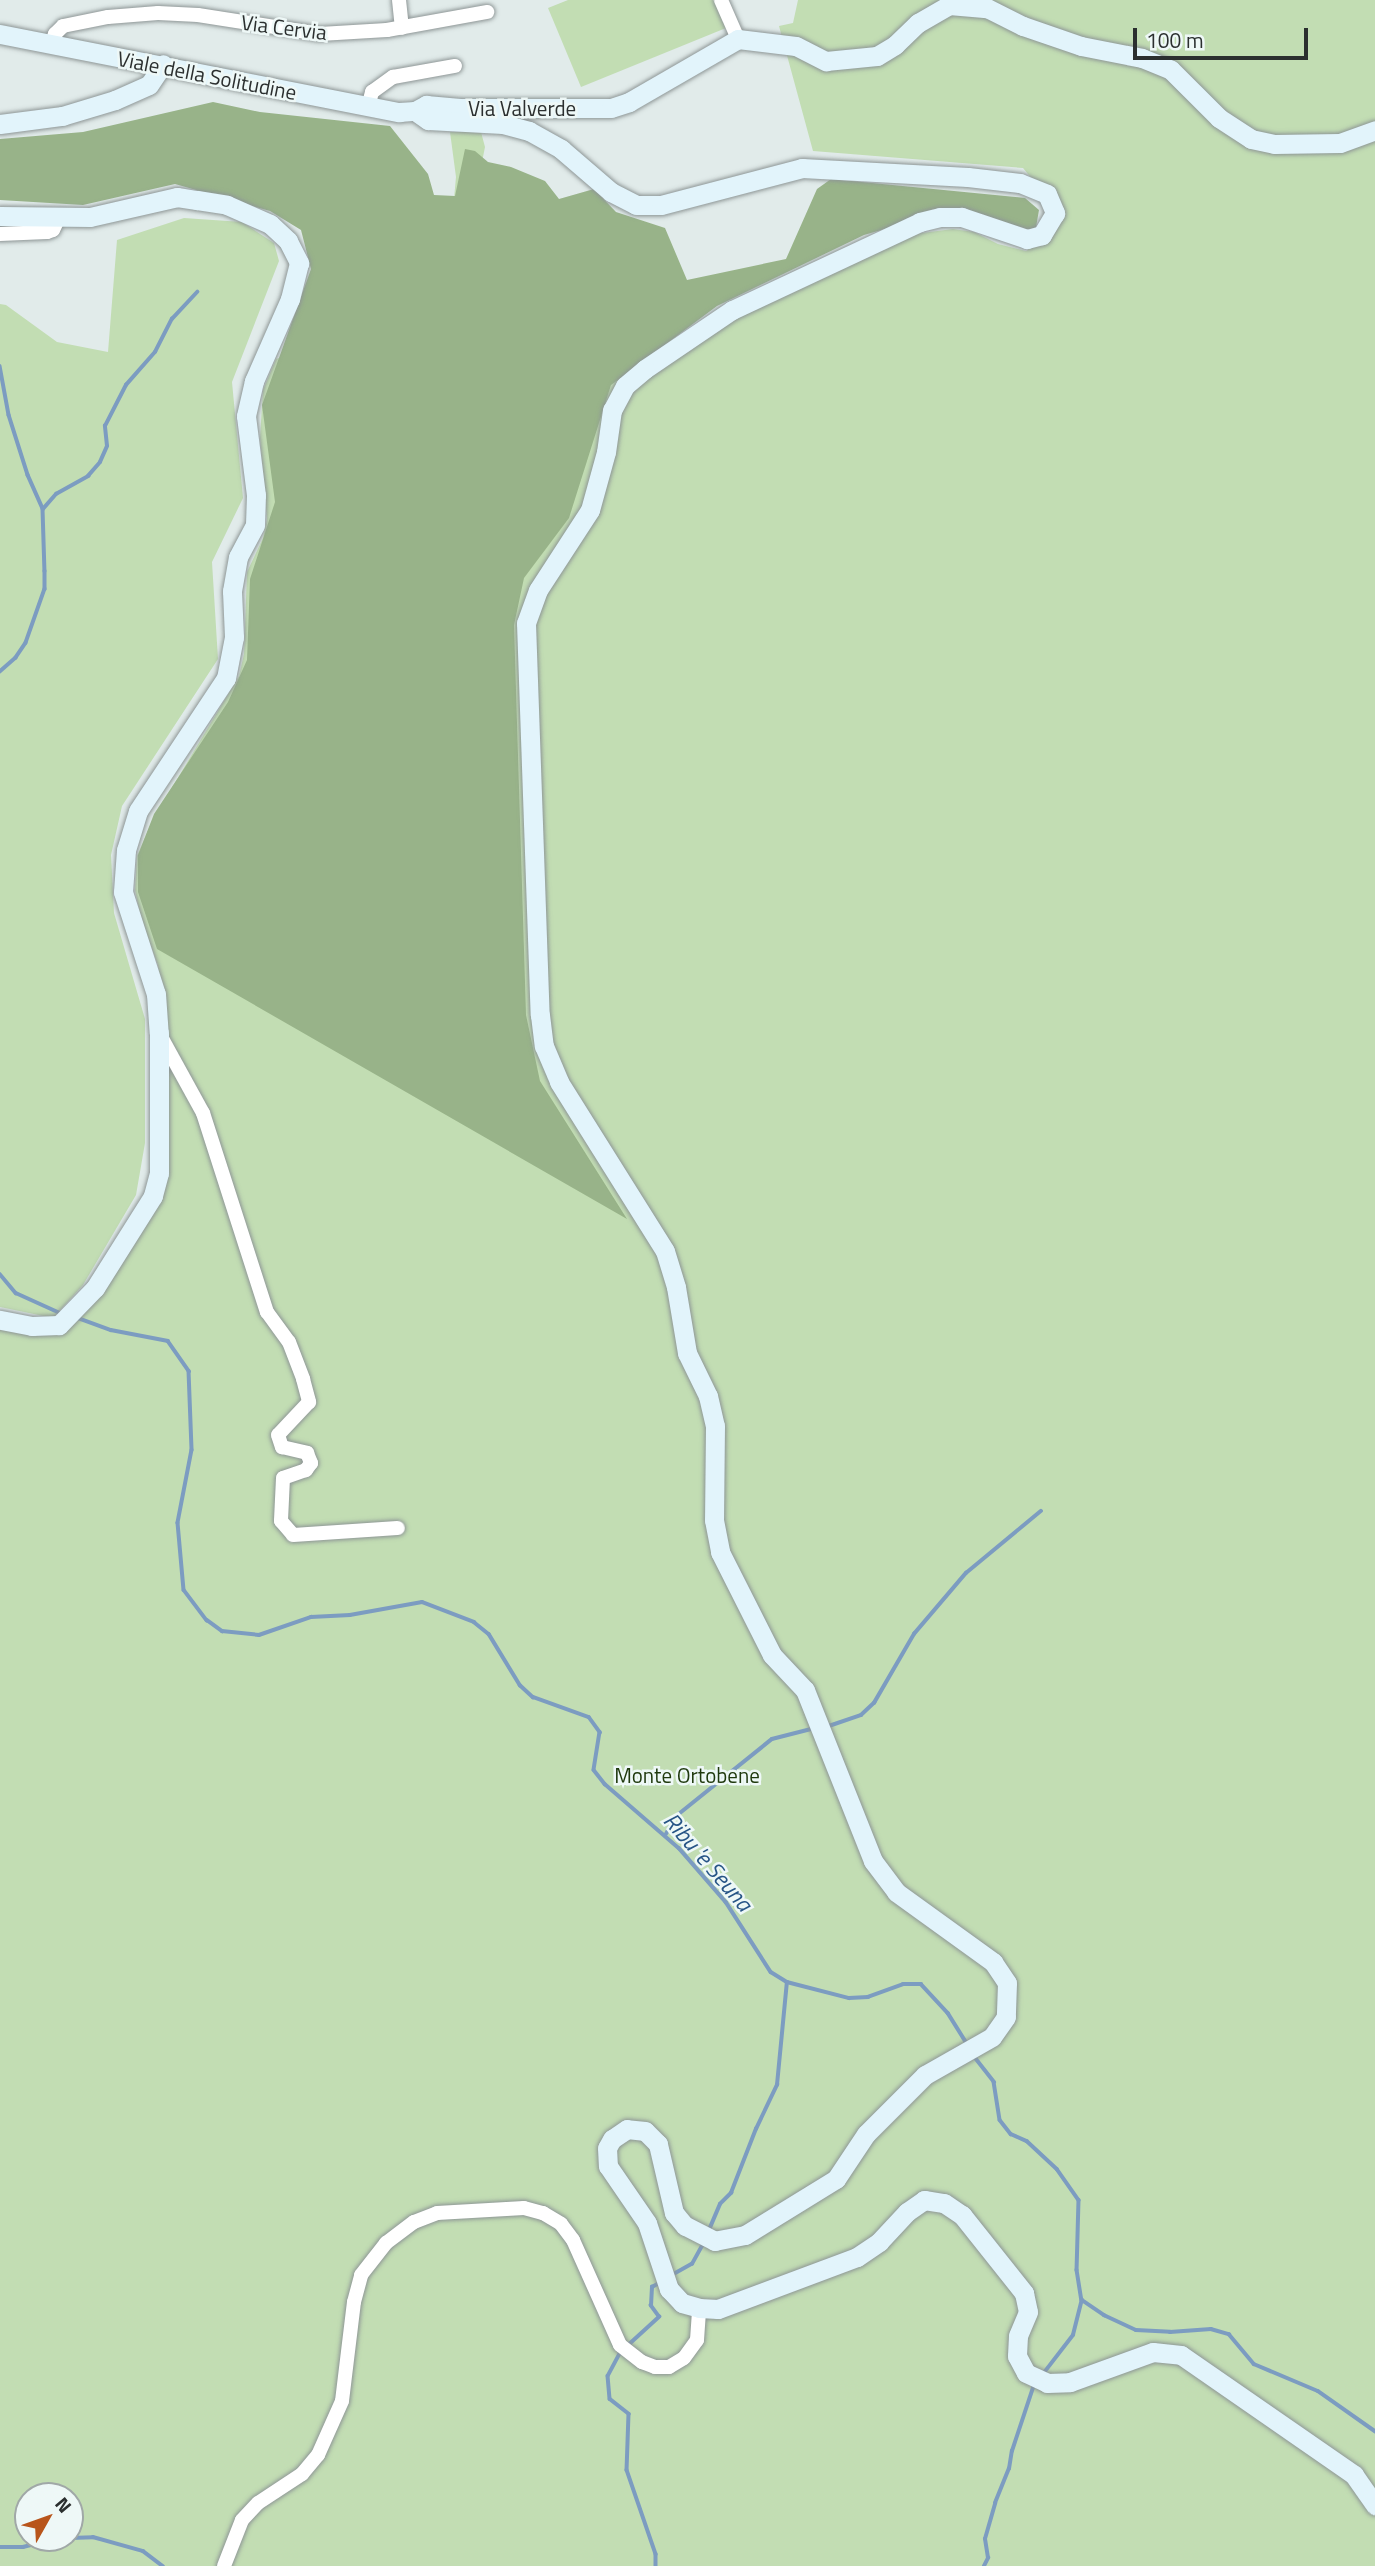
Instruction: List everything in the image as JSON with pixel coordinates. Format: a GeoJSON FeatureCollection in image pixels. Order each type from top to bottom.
{"type":"FeatureCollection","features":[{"type":"Feature","properties":{"kind":"street"},"geometry":{"type":"LineString","coordinates":[[399,0],[402,27]]}},
{"type":"Feature","properties":{"kind":"street"},"geometry":{"type":"LineString","coordinates":[[721,0],[738,39],[796,46],[826,61],[877,56],[895,45],[918,23],[949,5],[987,8],[1023,26],[1081,46],[1142,58],[1171,70],[1219,118],[1251,139],[1274,144],[1340,144],[1375,130]]}},
{"type":"Feature","properties":{"kind":"street","name":"Via Cervia"},"geometry":{"type":"LineString","coordinates":[[51,46],[55,34],[63,26],[108,17],[158,13],[198,15],[320,34],[402,27],[487,12]]}},
{"type":"Feature","properties":{"kind":"street","name":"Viale della Solitudine"},"geometry":{"type":"LineString","coordinates":[[0,34],[51,46],[163,64],[368,107],[399,112],[415,111]]}},
{"type":"Feature","properties":{"kind":"street","name":"Via Valverde"},"geometry":{"type":"LineString","coordinates":[[415,111],[426,105],[463,108],[611,108],[629,102],[738,39]]}},
{"type":"Feature","properties":{"kind":"street"},"geometry":{"type":"LineString","coordinates":[[0,124],[62,116],[115,100],[149,85],[163,64]]}},
{"type":"Feature","properties":{"kind":"street"},"geometry":{"type":"LineString","coordinates":[[368,107],[372,92],[393,77],[455,66]]}},
{"type":"Feature","properties":{"kind":"street"},"geometry":{"type":"LineString","coordinates":[[415,111],[428,120],[503,124],[528,131],[561,149],[611,192],[636,205],[661,205],[802,168],[954,176],[1020,183],[1047,194],[1055,213],[1053,221],[1042,234],[1027,239],[962,217],[940,217],[920,222],[732,310],[645,369],[625,386],[612,410],[606,452],[590,510],[538,590],[526,623],[540,1015],[544,1046],[559,1082],[665,1251],[676,1287],[687,1353],[708,1396],[715,1426],[714,1520],[720,1552],[772,1655],[805,1690],[873,1861],[896,1892],[993,1962],[1007,1983],[1006,2017],[992,2037],[925,2075],[866,2134],[836,2179],[745,2235],[708,2239],[685,2226],[674,2213],[658,2144],[653,2137],[636,2129],[618,2133],[607,2148],[608,2166],[647,2222],[666,2281],[682,2303],[699,2308],[718,2309],[857,2257],[879,2242],[906,2212],[924,2200],[944,2203],[962,2215],[1024,2293],[1028,2312],[1018,2336],[1017,2356],[1026,2373],[1047,2383],[1070,2382],[1153,2352],[1181,2355],[1354,2474],[1375,2505]]}},
{"type":"Feature","properties":{"kind":"street"},"geometry":{"type":"LineString","coordinates":[[0,216],[90,217],[177,197],[217,203],[270,223],[288,241],[299,263],[290,299],[254,381],[246,416],[256,495],[255,525],[238,557],[232,591],[234,637],[226,678],[138,811],[126,850],[123,892],[156,994],[159,1033],[159,1173],[153,1196],[95,1288],[59,1325],[32,1326],[0,1320]]}},
{"type":"Feature","properties":{"kind":"street"},"geometry":{"type":"LineString","coordinates":[[0,234],[47,232],[52,230],[59,217]]}},
{"type":"Feature","properties":{"kind":"street"},"geometry":{"type":"LineString","coordinates":[[159,1033],[202,1113],[267,1312],[289,1342],[309,1402],[278,1435],[282,1447],[307,1453],[311,1463],[306,1470],[283,1478],[281,1521],[293,1535],[313,1536],[398,1528]]}},
{"type":"Feature","properties":{"kind":"street"},"geometry":{"type":"LineString","coordinates":[[224,2566],[242,2521],[258,2503],[302,2474],[318,2455],[342,2401],[354,2302],[361,2275],[386,2243],[414,2222],[438,2213],[524,2208],[543,2213],[561,2224],[573,2240],[625,2350],[656,2367],[669,2367],[684,2358],[697,2340],[699,2308]]}},
{"type":"Feature","properties":{"kind":"green space"},"geometry":{"type":"Polygon","coordinates":[[[568,0],[715,0],[726,28],[581,87],[548,8],[568,0]]]}},
{"type":"Feature","properties":{"kind":"green space","name":"Monte Ortobene"},"geometry":{"type":"Polygon","coordinates":[[[798,0],[1375,0],[1375,2566],[0,2566],[0,1327],[48,1333],[143,1229],[166,1048],[158,965],[142,923],[135,890],[137,856],[152,821],[239,676],[244,654],[247,572],[263,538],[267,519],[260,438],[263,390],[276,359],[344,334],[454,199],[456,177],[450,132],[481,132],[485,147],[482,162],[638,369],[653,376],[714,332],[767,302],[914,234],[953,229],[974,232],[998,244],[1026,251],[1052,234],[1037,185],[1023,168],[813,151],[779,26],[793,23],[798,0]]]}},
{"type":"Feature","properties":{"kind":"green space"},"geometry":{"type":"Polygon","coordinates":[[[213,102],[260,112],[390,126],[428,174],[434,195],[455,196],[465,149],[475,151],[488,162],[511,167],[545,181],[559,199],[594,189],[616,212],[665,228],[687,280],[786,259],[817,189],[831,179],[1025,198],[1039,210],[1035,233],[954,209],[864,235],[717,306],[611,385],[569,518],[524,578],[514,625],[526,1015],[540,1081],[627,1219],[157,949],[138,892],[138,855],[154,814],[228,702],[247,660],[250,579],[275,502],[262,405],[311,269],[301,230],[270,211],[175,184],[83,205],[0,200],[0,139],[83,132],[213,102]]]}},
{"type":"Feature","properties":{"kind":"green space"},"geometry":{"type":"Polygon","coordinates":[[[184,218],[242,222],[274,243],[279,261],[232,382],[243,498],[212,562],[218,659],[122,806],[111,855],[114,913],[145,1019],[145,1143],[136,1195],[83,1285],[53,1318],[0,1307],[0,304],[6,305],[57,342],[108,352],[117,240],[184,218]]]}},
{"type":"Feature","properties":{"kind":"waterway"},"geometry":{"type":"LineString","coordinates":[[43,509],[56,494],[88,476],[100,462],[107,446],[105,426],[126,385],[155,352],[172,319],[197,292]]}},
{"type":"Feature","properties":{"kind":"waterway"},"geometry":{"type":"LineString","coordinates":[[0,366],[9,415],[28,475],[43,509],[45,571],[45,589],[26,643],[16,658],[0,672]]}},
{"type":"Feature","properties":{"kind":"waterway","name":"Ribu 'e Seuna"},"geometry":{"type":"LineString","coordinates":[[0,1274],[16,1293],[60,1313]]}},
{"type":"Feature","properties":{"kind":"waterway","name":"Ribu 'e Seuna"},"geometry":{"type":"LineString","coordinates":[[75,1317],[111,1330],[168,1341],[189,1371],[192,1450],[178,1523],[184,1590],[207,1620],[222,1631],[259,1635],[311,1617],[350,1615],[422,1602],[474,1622],[489,1634],[520,1685],[533,1697],[589,1717],[600,1732],[594,1770],[605,1784],[679,1848],[726,1902],[771,1972],[787,1982],[849,1998],[868,1997],[903,1984],[921,1984],[948,2013],[967,2043]]}},
{"type":"Feature","properties":{"kind":"waterway"},"geometry":{"type":"LineString","coordinates":[[826,1727],[861,1715],[874,1703],[914,1634],[966,1573],[1041,1511]]}},
{"type":"Feature","properties":{"kind":"waterway"},"geometry":{"type":"LineString","coordinates":[[666,1834],[675,1817],[772,1739],[815,1728]]}},
{"type":"Feature","properties":{"kind":"waterway"},"geometry":{"type":"LineString","coordinates":[[709,2230],[720,2204],[731,2193],[777,2085],[787,1982]]}},
{"type":"Feature","properties":{"kind":"waterway","name":"Ribu 'e Seuna"},"geometry":{"type":"LineString","coordinates":[[974,2056],[994,2082],[1000,2120],[1011,2134],[1027,2141],[1057,2169],[1079,2200],[1077,2270],[1082,2300],[1104,2315],[1136,2330],[1170,2332],[1211,2329],[1229,2334],[1254,2364],[1318,2391],[1375,2431]]}},
{"type":"Feature","properties":{"kind":"waterway"},"geometry":{"type":"LineString","coordinates":[[670,2276],[692,2264],[703,2244]]}},
{"type":"Feature","properties":{"kind":"waterway"},"geometry":{"type":"LineString","coordinates":[[626,2347],[659,2317],[651,2306],[652,2287],[661,2282]]}},
{"type":"Feature","properties":{"kind":"waterway"},"geometry":{"type":"LineString","coordinates":[[1043,2374],[1073,2335],[1082,2300]]}},
{"type":"Feature","properties":{"kind":"waterway"},"geometry":{"type":"LineString","coordinates":[[621,2352],[608,2376],[610,2399],[629,2414],[627,2470],[656,2554],[656,2566]]}},
{"type":"Feature","properties":{"kind":"waterway"},"geometry":{"type":"LineString","coordinates":[[984,2566],[988,2558],[985,2539],[1034,2385]]}},
{"type":"Feature","properties":{"kind":"waterway"},"geometry":{"type":"LineString","coordinates":[[84,2537],[93,2537],[143,2551],[163,2566]]}},
{"type":"Feature","properties":{"kind":"waterway"},"geometry":{"type":"LineString","coordinates":[[0,2547],[14,2547]]}}]}
